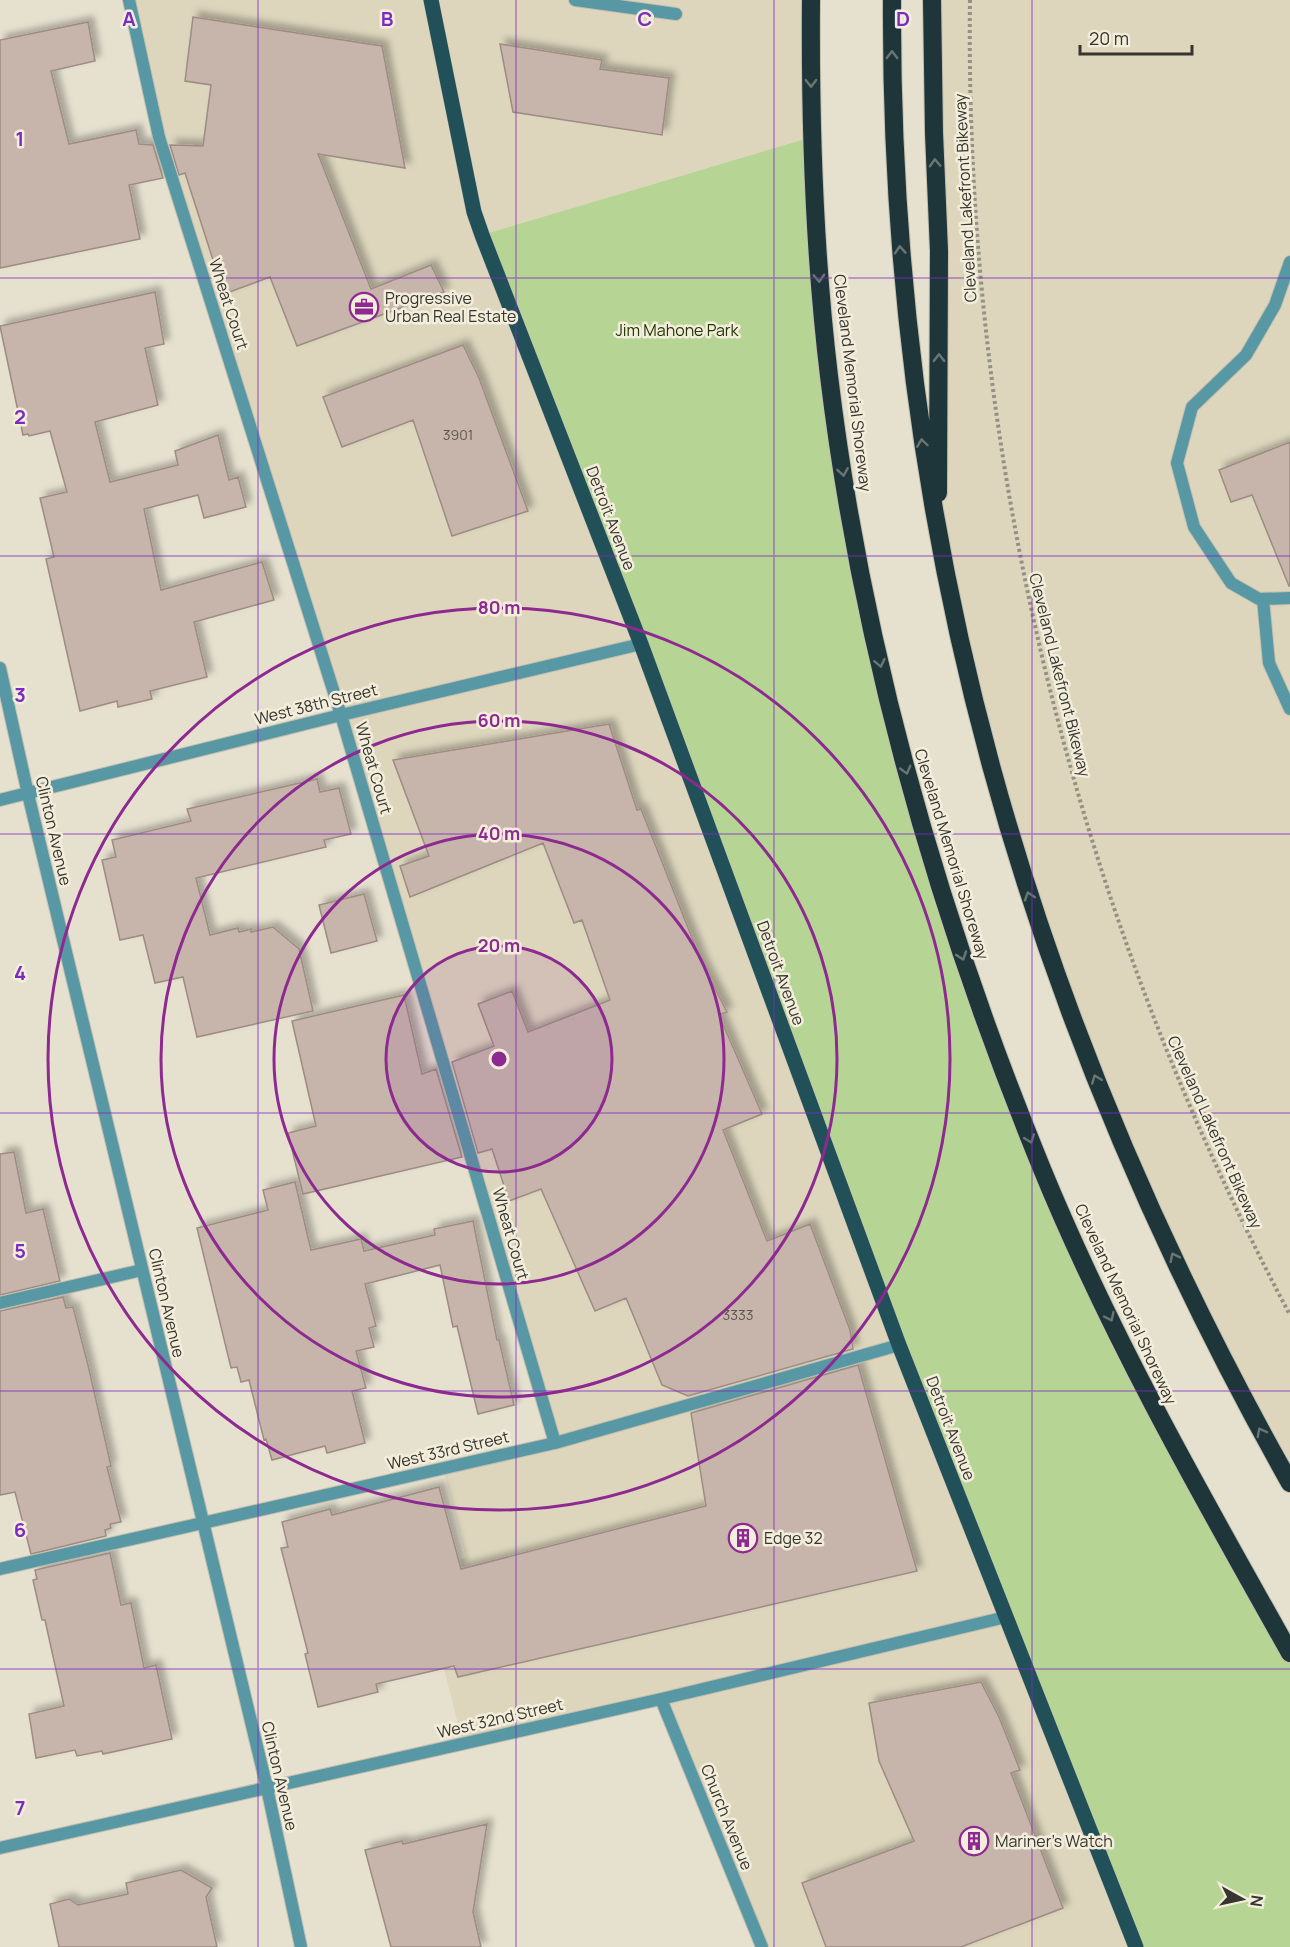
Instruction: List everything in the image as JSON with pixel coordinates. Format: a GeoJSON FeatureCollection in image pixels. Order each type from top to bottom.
{"type":"FeatureCollection","features":[{"type":"Feature","properties":{"kind":"highway","name":"Cleveland Memorial Shoreway"},"geometry":{"type":"LineString","coordinates":[[809,0],[812,137],[820,293],[837,432],[879,659],[928,851],[974,990],[1043,1173],[1160,1421],[1290,1653]]}},
{"type":"Feature","properties":{"kind":"highway"},"geometry":{"type":"LineString","coordinates":[[892,0],[894,128],[902,273],[918,412],[938,543],[985,751],[1020,871],[1065,1000],[1113,1124],[1230,1373],[1290,1483]]}},
{"type":"Feature","properties":{"kind":"highway"},"geometry":{"type":"LineString","coordinates":[[932,0],[939,251],[938,543]]}},
{"type":"Feature","properties":{"kind":"main road","name":"Detroit Avenue"},"geometry":{"type":"LineString","coordinates":[[433,0],[474,212],[641,644],[899,1345],[1136,1947]]}},
{"type":"Feature","properties":{"kind":"street","name":"Wheat Court"},"geometry":{"type":"LineString","coordinates":[[129,0],[159,137],[341,715],[555,1443]]}},
{"type":"Feature","properties":{"kind":"street"},"geometry":{"type":"LineString","coordinates":[[575,0],[676,15]]}},
{"type":"Feature","properties":{"kind":"street"},"geometry":{"type":"LineString","coordinates":[[1290,262],[1275,305],[1246,355],[1192,407],[1177,463],[1194,527],[1231,583],[1263,599],[1290,598]]}},
{"type":"Feature","properties":{"kind":"street"},"geometry":{"type":"LineString","coordinates":[[1263,599],[1269,663],[1290,709]]}},
{"type":"Feature","properties":{"kind":"street","name":"West 38th Street"},"geometry":{"type":"LineString","coordinates":[[0,800],[341,715],[641,644]]}},
{"type":"Feature","properties":{"kind":"street","name":"Clinton Avenue"},"geometry":{"type":"LineString","coordinates":[[0,668],[28,794],[267,1788],[301,1947]]}},
{"type":"Feature","properties":{"kind":"street"},"geometry":{"type":"LineString","coordinates":[[0,1303],[142,1270]]}},
{"type":"Feature","properties":{"kind":"street","name":"West 33rd Street"},"geometry":{"type":"LineString","coordinates":[[0,1569],[555,1443],[899,1345]]}},
{"type":"Feature","properties":{"kind":"street","name":"West 32nd Street"},"geometry":{"type":"LineString","coordinates":[[0,1848],[661,1699],[1006,1617]]}},
{"type":"Feature","properties":{"kind":"street","name":"Church Avenue"},"geometry":{"type":"LineString","coordinates":[[661,1699],[762,1947]]}},
{"type":"Feature","properties":{"kind":"path","name":"Cleveland Lakefront Bikeway"},"geometry":{"type":"LineString","coordinates":[[970,0],[974,207],[986,331],[1010,506],[1050,695],[1107,891],[1161,1040],[1242,1224],[1290,1315]]}},
{"type":"Feature","properties":{"kind":"shaded area"},"geometry":{"type":"Polygon","coordinates":[[[129,0],[807,0],[812,137],[483,235],[1136,1947],[762,1947],[661,1699],[463,1744],[419,1570],[466,1558],[443,1468],[555,1443],[341,715],[159,137],[129,0]]]}},
{"type":"Feature","properties":{"kind":"shaded area"},"geometry":{"type":"Polygon","coordinates":[[[932,0],[1290,0],[1290,1483],[1262,1433],[1065,1000],[938,542],[932,0]]]}},
{"type":"Feature","properties":{"kind":"green space","name":"Jim Mahone Park"},"geometry":{"type":"Polygon","coordinates":[[[812,137],[820,293],[891,713],[1043,1173],[1290,1653],[1290,1947],[1136,1947],[482,235],[812,137]]]}},
{"type":"Feature","properties":{"kind":"building"},"geometry":{"type":"Polygon","coordinates":[[[193,17],[382,46],[405,168],[318,154],[371,289],[431,265],[444,292],[297,346],[270,277],[224,294],[185,173],[179,175],[170,145],[203,146],[211,85],[185,81],[193,17]]]}},
{"type":"Feature","properties":{"kind":"building"},"geometry":{"type":"Polygon","coordinates":[[[88,22],[95,61],[51,71],[69,144],[136,130],[139,144],[153,145],[163,178],[129,185],[140,239],[0,268],[0,40],[88,22]]]}},
{"type":"Feature","properties":{"kind":"building"},"geometry":{"type":"Polygon","coordinates":[[[500,44],[602,60],[600,69],[669,78],[662,135],[513,112],[500,44]]]}},
{"type":"Feature","properties":{"kind":"building"},"geometry":{"type":"Polygon","coordinates":[[[155,292],[164,344],[145,348],[158,405],[95,422],[110,482],[178,465],[175,451],[218,435],[229,480],[238,477],[246,507],[204,518],[198,495],[144,509],[161,590],[262,562],[274,600],[194,622],[207,677],[150,691],[152,699],[118,707],[117,701],[80,711],[46,559],[54,557],[40,498],[67,492],[50,431],[29,436],[28,434],[23,435],[0,326],[155,292]]]}},
{"type":"Feature","properties":{"kind":"building"},"geometry":{"type":"Polygon","coordinates":[[[463,345],[479,378],[528,511],[452,536],[413,420],[342,447],[323,397],[463,345]]]}},
{"type":"Feature","properties":{"kind":"building"},"geometry":{"type":"Polygon","coordinates":[[[1290,442],[1289,586],[1252,495],[1231,502],[1219,470],[1290,442]]]}},
{"type":"Feature","properties":{"kind":"building"},"geometry":{"type":"Polygon","coordinates":[[[609,724],[637,810],[641,809],[702,963],[727,1012],[719,1015],[762,1114],[723,1130],[767,1241],[810,1224],[850,1330],[853,1349],[688,1396],[662,1385],[626,1298],[595,1311],[541,1189],[509,1201],[492,1149],[478,1153],[452,1062],[494,1046],[478,1004],[512,991],[528,1032],[610,1000],[582,920],[574,923],[543,843],[410,897],[400,866],[429,856],[393,760],[609,724]]]}},
{"type":"Feature","properties":{"kind":"building"},"geometry":{"type":"Polygon","coordinates":[[[317,779],[320,792],[339,788],[351,834],[324,840],[326,847],[196,878],[210,935],[238,928],[239,932],[251,929],[251,932],[273,927],[299,949],[313,1011],[197,1037],[183,977],[155,983],[143,935],[120,940],[102,860],[116,857],[112,840],[191,821],[187,809],[317,779]]]}},
{"type":"Feature","properties":{"kind":"building"},"geometry":{"type":"Polygon","coordinates":[[[364,894],[377,941],[331,953],[319,905],[364,894]]]}},
{"type":"Feature","properties":{"kind":"building"},"geometry":{"type":"Polygon","coordinates":[[[404,995],[422,1074],[436,1069],[462,1157],[303,1194],[288,1133],[316,1126],[292,1021],[404,995]]]}},
{"type":"Feature","properties":{"kind":"building"},"geometry":{"type":"Polygon","coordinates":[[[14,1152],[26,1213],[43,1209],[60,1281],[0,1295],[0,1154],[14,1152]]]}},
{"type":"Feature","properties":{"kind":"building"},"geometry":{"type":"Polygon","coordinates":[[[295,1182],[311,1250],[361,1239],[364,1251],[435,1235],[434,1229],[473,1221],[497,1340],[499,1340],[514,1405],[478,1414],[457,1326],[453,1327],[440,1265],[365,1284],[376,1326],[369,1328],[374,1347],[356,1351],[366,1388],[352,1391],[365,1443],[327,1453],[325,1446],[272,1460],[266,1439],[264,1440],[249,1380],[241,1382],[237,1367],[231,1368],[197,1228],[268,1210],[263,1190],[295,1182]]]}},
{"type":"Feature","properties":{"kind":"building"},"geometry":{"type":"Polygon","coordinates":[[[63,1297],[66,1308],[73,1307],[88,1365],[111,1466],[107,1467],[121,1522],[110,1524],[111,1528],[105,1530],[106,1536],[31,1554],[15,1492],[0,1495],[0,1311],[63,1297]]]}},
{"type":"Feature","properties":{"kind":"building","name":"Edge 32"},"geometry":{"type":"Polygon","coordinates":[[[858,1365],[917,1571],[458,1677],[454,1666],[376,1684],[378,1692],[318,1707],[305,1654],[308,1653],[281,1548],[288,1547],[282,1522],[330,1509],[332,1515],[439,1487],[461,1569],[706,1506],[691,1413],[858,1365]]]}},
{"type":"Feature","properties":{"kind":"building"},"geometry":{"type":"Polygon","coordinates":[[[110,1553],[121,1605],[131,1603],[144,1668],[156,1665],[172,1739],[103,1754],[102,1751],[77,1756],[75,1750],[36,1758],[29,1714],[64,1706],[45,1620],[42,1620],[33,1580],[37,1579],[35,1570],[110,1553]]]}},
{"type":"Feature","properties":{"kind":"building"},"geometry":{"type":"Polygon","coordinates":[[[981,1682],[999,1717],[1020,1770],[1011,1773],[1063,1908],[961,1947],[826,1947],[802,1883],[914,1841],[879,1761],[869,1703],[981,1682]]]}},
{"type":"Feature","properties":{"kind":"building"},"geometry":{"type":"Polygon","coordinates":[[[487,1824],[473,1912],[481,1947],[391,1947],[365,1850],[402,1841],[403,1844],[487,1824]]]}},
{"type":"Feature","properties":{"kind":"building"},"geometry":{"type":"Polygon","coordinates":[[[181,1870],[212,1888],[206,1897],[217,1947],[59,1947],[50,1904],[69,1899],[78,1905],[128,1894],[126,1883],[181,1870]]]}},
{"type":"Feature","properties":{"kind":"place","name":"Progressive Urban Real Estate"},"geometry":{"type":"Point","coordinates":[364,307]}},
{"type":"Feature","properties":{"kind":"place","name":"Edge 32"},"geometry":{"type":"Point","coordinates":[743,1538]}},
{"type":"Feature","properties":{"kind":"place","name":"Mariner's Watch"},"geometry":{"type":"Point","coordinates":[974,1841]}}]}
